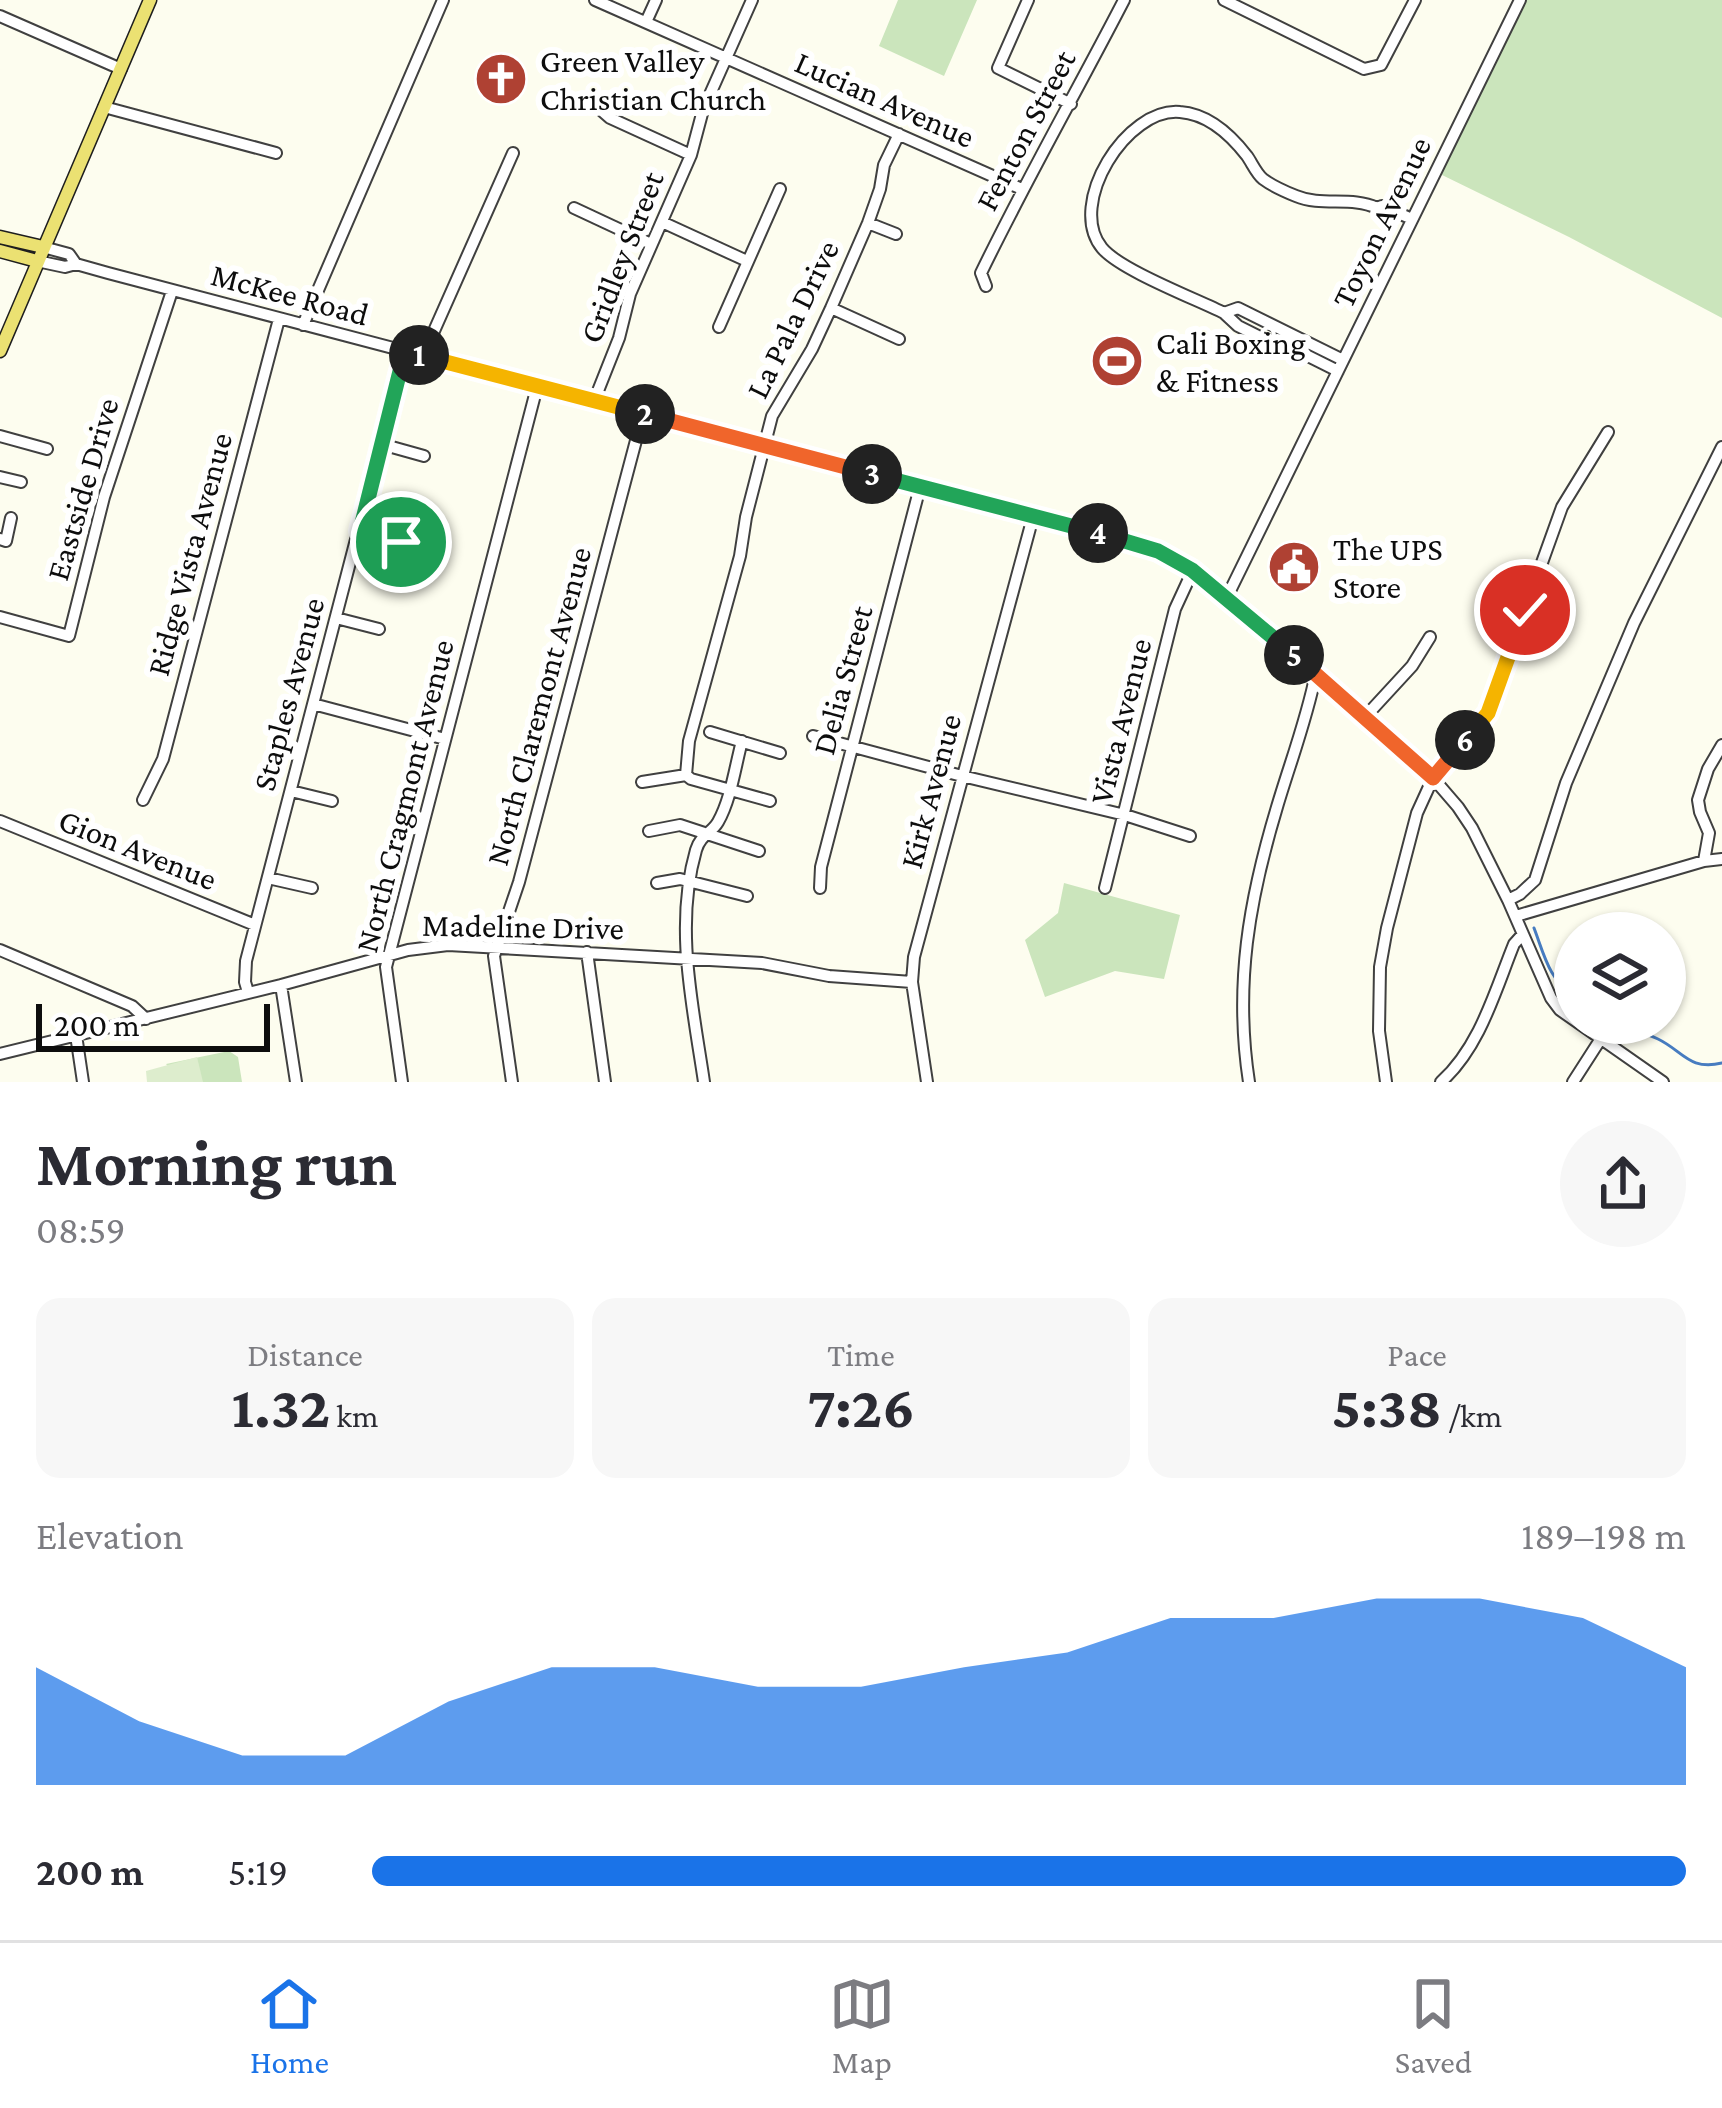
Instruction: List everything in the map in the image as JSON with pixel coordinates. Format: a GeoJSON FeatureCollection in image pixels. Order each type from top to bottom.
{"type":"FeatureCollection","features":[{"type":"Feature","properties":{"kind":"main road"},"geometry":{"type":"LineString","coordinates":[[0,351],[151,0]]}},
{"type":"Feature","properties":{"kind":"main road","name":"McKee Road"},"geometry":{"type":"LineString","coordinates":[[0,237],[40,254]]}},
{"type":"Feature","properties":{"kind":"main road","name":"McKee Road"},"geometry":{"type":"LineString","coordinates":[[0,251],[40,254]]}},
{"type":"Feature","properties":{"kind":"street"},"geometry":{"type":"LineString","coordinates":[[303,325],[443,0]]}},
{"type":"Feature","properties":{"kind":"street","name":"Lucian Avenue"},"geometry":{"type":"LineString","coordinates":[[595,0],[1022,189]]}},
{"type":"Feature","properties":{"kind":"street"},"geometry":{"type":"LineString","coordinates":[[646,22],[656,0]]}},
{"type":"Feature","properties":{"kind":"street","name":"Gridley Street"},"geometry":{"type":"LineString","coordinates":[[594,401],[619,338],[630,293],[752,0]]}},
{"type":"Feature","properties":{"kind":"street"},"geometry":{"type":"LineString","coordinates":[[1028,0],[998,68],[1071,104]]}},
{"type":"Feature","properties":{"kind":"street","name":"Fenton Street"},"geometry":{"type":"LineString","coordinates":[[986,286],[981,273],[1124,0]]}},
{"type":"Feature","properties":{"kind":"street"},"geometry":{"type":"LineString","coordinates":[[1224,0],[1364,69],[1381,65],[1415,0]]}},
{"type":"Feature","properties":{"kind":"street","name":"Toyon Avenue"},"geometry":{"type":"LineString","coordinates":[[1227,597],[1520,0]]}},
{"type":"Feature","properties":{"kind":"street"},"geometry":{"type":"LineString","coordinates":[[0,16],[121,69]]}},
{"type":"Feature","properties":{"kind":"street"},"geometry":{"type":"LineString","coordinates":[[104,107],[276,153]]}},
{"type":"Feature","properties":{"kind":"street"},"geometry":{"type":"LineString","coordinates":[[1341,365],[1266,340],[1224,313],[1112,258],[1094,236],[1089,208],[1098,180],[1127,136],[1174,110],[1204,117],[1233,139],[1262,178],[1295,196],[1318,202],[1366,203],[1410,223]]}},
{"type":"Feature","properties":{"kind":"street"},"geometry":{"type":"LineString","coordinates":[[602,111],[691,154]]}},
{"type":"Feature","properties":{"kind":"street","name":"La Pala Drive"},"geometry":{"type":"LineString","coordinates":[[686,775],[689,741],[740,556],[772,416],[831,308],[899,134]]}},
{"type":"Feature","properties":{"kind":"street","name":"Staples Avenue"},"geometry":{"type":"LineString","coordinates":[[248,992],[246,961],[401,367],[430,340],[513,153]]}},
{"type":"Feature","properties":{"kind":"street"},"geometry":{"type":"LineString","coordinates":[[718,327],[780,189]]}},
{"type":"Feature","properties":{"kind":"street"},"geometry":{"type":"LineString","coordinates":[[574,208],[651,244]]}},
{"type":"Feature","properties":{"kind":"street"},"geometry":{"type":"LineString","coordinates":[[662,222],[747,261]]}},
{"type":"Feature","properties":{"kind":"street"},"geometry":{"type":"LineString","coordinates":[[868,223],[896,234]]}},
{"type":"Feature","properties":{"kind":"street","name":"McKee Road"},"geometry":{"type":"LineString","coordinates":[[40,254],[69,254],[76,264],[172,291],[1158,551],[1227,597],[1433,778],[1472,828],[1554,999]]}},
{"type":"Feature","properties":{"kind":"street","name":"Eastside Drive"},"geometry":{"type":"LineString","coordinates":[[0,617],[69,636],[104,497],[172,291]]}},
{"type":"Feature","properties":{"kind":"street"},"geometry":{"type":"LineString","coordinates":[[831,308],[899,339]]}},
{"type":"Feature","properties":{"kind":"street","name":"Ridge Vista Avenue"},"geometry":{"type":"LineString","coordinates":[[143,800],[163,760],[279,319]]}},
{"type":"Feature","properties":{"kind":"street","name":"North Cragmont Avenue"},"geometry":{"type":"LineString","coordinates":[[402,1082],[386,968],[538,386]]}},
{"type":"Feature","properties":{"kind":"street","name":"North Claremont Avenue"},"geometry":{"type":"LineString","coordinates":[[512,1082],[494,956],[519,882],[643,414]]}},
{"type":"Feature","properties":{"kind":"street"},"geometry":{"type":"LineString","coordinates":[[1386,1082],[1379,1031],[1380,967],[1417,813],[1433,778],[1488,713],[1562,507],[1608,432]]}},
{"type":"Feature","properties":{"kind":"street"},"geometry":{"type":"LineString","coordinates":[[0,436],[47,448]]}},
{"type":"Feature","properties":{"kind":"street"},"geometry":{"type":"LineString","coordinates":[[381,444],[424,456]]}},
{"type":"Feature","properties":{"kind":"street"},"geometry":{"type":"LineString","coordinates":[[1508,900],[1535,880],[1566,783],[1634,623],[1722,447]]}},
{"type":"Feature","properties":{"kind":"street"},"geometry":{"type":"LineString","coordinates":[[0,477],[21,482]]}},
{"type":"Feature","properties":{"kind":"street","name":"Delia Street"},"geometry":{"type":"LineString","coordinates":[[820,888],[821,867],[920,487]]}},
{"type":"Feature","properties":{"kind":"street","name":"Kirk Avenue"},"geometry":{"type":"LineString","coordinates":[[927,1082],[912,982],[914,957],[1033,517]]}},
{"type":"Feature","properties":{"kind":"street"},"geometry":{"type":"LineString","coordinates":[[0,539],[6,541],[11,518]]}},
{"type":"Feature","properties":{"kind":"street"},"geometry":{"type":"LineString","coordinates":[[360,531],[401,542]]}},
{"type":"Feature","properties":{"kind":"street","name":"Vista Avenue"},"geometry":{"type":"LineString","coordinates":[[1105,888],[1175,609],[1192,570]]}},
{"type":"Feature","properties":{"kind":"street"},"geometry":{"type":"LineString","coordinates":[[336,618],[380,629]]}},
{"type":"Feature","properties":{"kind":"street"},"geometry":{"type":"LineString","coordinates":[[1365,717],[1412,667],[1430,637]]}},
{"type":"Feature","properties":{"kind":"street"},"geometry":{"type":"LineString","coordinates":[[1249,1082],[1241,1015],[1248,923],[1316,673]]}},
{"type":"Feature","properties":{"kind":"street"},"geometry":{"type":"LineString","coordinates":[[313,704],[446,739]]}},
{"type":"Feature","properties":{"kind":"street"},"geometry":{"type":"LineString","coordinates":[[710,732],[780,753]]}},
{"type":"Feature","properties":{"kind":"street"},"geometry":{"type":"LineString","coordinates":[[813,736],[1125,815],[1190,836]]}},
{"type":"Feature","properties":{"kind":"street"},"geometry":{"type":"LineString","coordinates":[[704,1082],[686,960],[690,882],[697,848],[703,835],[716,826],[742,741]]}},
{"type":"Feature","properties":{"kind":"street"},"geometry":{"type":"LineString","coordinates":[[1722,745],[1698,800],[1708,833],[1722,845]]}},
{"type":"Feature","properties":{"kind":"street"},"geometry":{"type":"LineString","coordinates":[[642,782],[686,775],[770,801]]}},
{"type":"Feature","properties":{"kind":"street"},"geometry":{"type":"LineString","coordinates":[[291,790],[332,801]]}},
{"type":"Feature","properties":{"kind":"street","name":"Gion Avenue"},"geometry":{"type":"LineString","coordinates":[[0,821],[255,926]]}},
{"type":"Feature","properties":{"kind":"street"},"geometry":{"type":"LineString","coordinates":[[649,831],[680,825],[759,851]]}},
{"type":"Feature","properties":{"kind":"street"},"geometry":{"type":"LineString","coordinates":[[1704,861],[1708,833]]}},
{"type":"Feature","properties":{"kind":"street"},"geometry":{"type":"LineString","coordinates":[[1516,916],[1722,859]]}},
{"type":"Feature","properties":{"kind":"street"},"geometry":{"type":"LineString","coordinates":[[268,878],[312,888]]}},
{"type":"Feature","properties":{"kind":"street"},"geometry":{"type":"LineString","coordinates":[[657,883],[680,879],[747,896]]}},
{"type":"Feature","properties":{"kind":"street"},"geometry":{"type":"LineString","coordinates":[[1442,1082],[1479,1032],[1514,944],[1523,934]]}},
{"type":"Feature","properties":{"kind":"street","name":"Madeline Drive"},"geometry":{"type":"LineString","coordinates":[[0,1054],[408,950],[448,945],[762,962],[829,976],[912,982]]}},
{"type":"Feature","properties":{"kind":"street"},"geometry":{"type":"LineString","coordinates":[[0,950],[132,1006],[146,1018]]}},
{"type":"Feature","properties":{"kind":"street"},"geometry":{"type":"LineString","coordinates":[[587,952],[605,1082]]}},
{"type":"Feature","properties":{"kind":"street"},"geometry":{"type":"LineString","coordinates":[[281,985],[296,1082]]}},
{"type":"Feature","properties":{"kind":"street"},"geometry":{"type":"LineString","coordinates":[[76,1035],[83,1082]]}},
{"type":"Feature","properties":{"kind":"street"},"geometry":{"type":"LineString","coordinates":[[1574,1082],[1598,1044]]}},
{"type":"Feature","properties":{"kind":"street","name":"McKee Road"},"geometry":{"type":"LineString","coordinates":[[1606,1044],[1663,1082]]}},
{"type":"Feature","properties":{"kind":"green space"},"geometry":{"type":"Polygon","coordinates":[[[898,0],[977,0],[944,76],[879,46],[898,0]]]}},
{"type":"Feature","properties":{"kind":"green space"},"geometry":{"type":"Polygon","coordinates":[[[1527,0],[1722,0],[1722,318],[1440,174],[1527,0]]]}},
{"type":"Feature","properties":{"kind":"green space"},"geometry":{"type":"Polygon","coordinates":[[[1064,883],[1180,915],[1164,979],[1115,971],[1045,997],[1025,940],[1058,913],[1064,883]]]}},
{"type":"Feature","properties":{"kind":"green space"},"geometry":{"type":"Polygon","coordinates":[[[229,1051],[238,1057],[242,1082],[182,1082],[166,1064],[229,1051]]]}},
{"type":"Feature","properties":{"kind":"green space"},"geometry":{"type":"Polygon","coordinates":[[[197,1057],[203,1082],[147,1082],[146,1071],[197,1057]]]}},
{"type":"Feature","properties":{"kind":"waterway"},"geometry":{"type":"LineString","coordinates":[[1534,928],[1554,976]]}},
{"type":"Feature","properties":{"kind":"waterway"},"geometry":{"type":"LineString","coordinates":[[1666,1044],[1694,1062],[1722,1063]]}},
{"type":"Feature","properties":{"kind":"place","name":"Green Valley Christian Church"},"geometry":{"type":"Point","coordinates":[501,79]}},
{"type":"Feature","properties":{"kind":"place","name":"Cali Boxing & Fitness"},"geometry":{"type":"Point","coordinates":[1117,361]}},
{"type":"Feature","properties":{"kind":"place","name":"The UPS Store"},"geometry":{"type":"Point","coordinates":[1294,567]}},
{"type":"Feature","properties":{"kind":"route"},"geometry":{"type":"LineString","coordinates":[[401,542],[360,531],[401,367],[416,354],[1158,551],[1211,583],[1433,778],[1488,713],[1525,610]]}}]}
